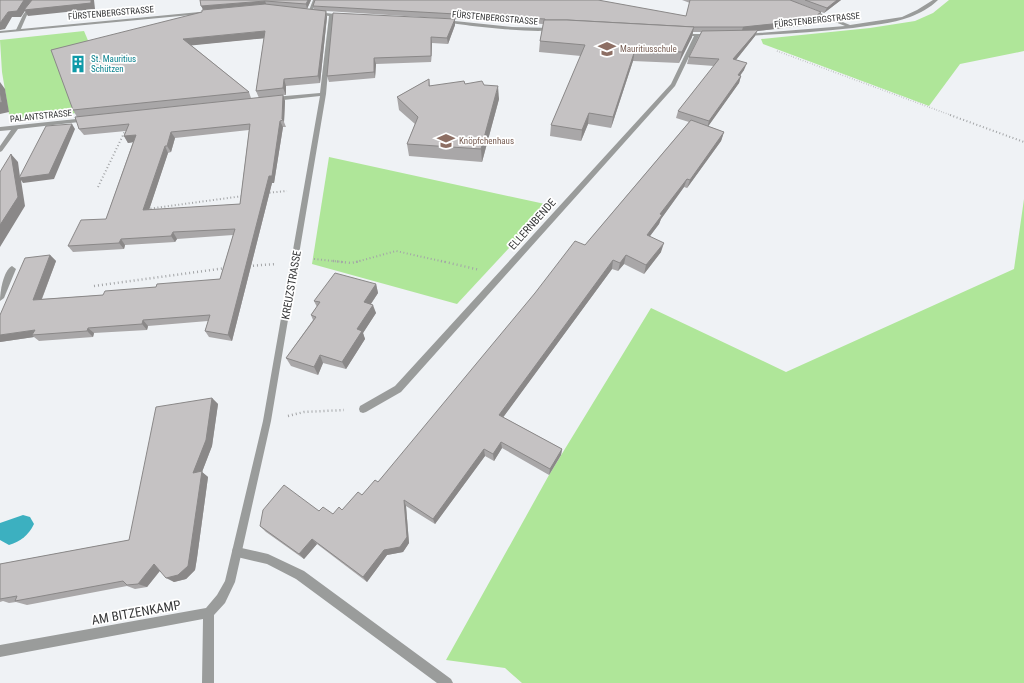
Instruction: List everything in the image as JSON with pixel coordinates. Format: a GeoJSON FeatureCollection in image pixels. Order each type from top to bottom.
{"type":"FeatureCollection","features":[{"type":"Feature","properties":{"kind":"street"},"geometry":{"type":"LineString","coordinates":[[18,30],[25,16],[36,0]]}},
{"type":"Feature","properties":{"kind":"street"},"geometry":{"type":"LineString","coordinates":[[310,12],[315,0]]}},
{"type":"Feature","properties":{"kind":"street","name":"FÜRSTENBERGSTRASSE"},"geometry":{"type":"LineString","coordinates":[[741,35],[848,26],[899,19],[915,13],[936,0]]}},
{"type":"Feature","properties":{"kind":"street"},"geometry":{"type":"LineString","coordinates":[[807,9],[848,26]]}},
{"type":"Feature","properties":{"kind":"street"},"geometry":{"type":"LineString","coordinates":[[303,11],[347,16]]}},
{"type":"Feature","properties":{"kind":"street","name":"FÜRSTENBERGSTRASSE"},"geometry":{"type":"LineString","coordinates":[[0,32],[215,12]]}},
{"type":"Feature","properties":{"kind":"street","name":"KREUZSTRASSE"},"geometry":{"type":"LineString","coordinates":[[237,552],[267,421],[323,94],[331,15]]}},
{"type":"Feature","properties":{"kind":"street","name":"FÜRSTENBERGSTRASSE"},"geometry":{"type":"LineString","coordinates":[[441,21],[472,23],[493,27],[542,30],[560,29]]}},
{"type":"Feature","properties":{"kind":"street"},"geometry":{"type":"LineString","coordinates":[[674,34],[719,35]]}},
{"type":"Feature","properties":{"kind":"street","name":"ELLERNBENDE"},"geometry":{"type":"LineString","coordinates":[[362,409],[398,389],[673,84],[697,35]]}},
{"type":"Feature","properties":{"kind":"street"},"geometry":{"type":"LineString","coordinates":[[268,100],[323,94]]}},
{"type":"Feature","properties":{"kind":"street","name":"PALANTSTRASSE"},"geometry":{"type":"LineString","coordinates":[[0,129],[94,119]]}},
{"type":"Feature","properties":{"kind":"street"},"geometry":{"type":"LineString","coordinates":[[0,150],[16,128]]}},
{"type":"Feature","properties":{"kind":"street"},"geometry":{"type":"LineString","coordinates":[[0,298],[3,285],[12,269]]}},
{"type":"Feature","properties":{"kind":"street"},"geometry":{"type":"LineString","coordinates":[[208,683],[210,613],[221,599],[230,582],[237,552],[268,559],[300,575],[447,683]]}},
{"type":"Feature","properties":{"kind":"street","name":"AM BITZENKAMP"},"geometry":{"type":"LineString","coordinates":[[0,651],[210,613]]}},
{"type":"Feature","properties":{"kind":"path"},"geometry":{"type":"LineString","coordinates":[[801,60],[1024,142]]}},
{"type":"Feature","properties":{"kind":"path"},"geometry":{"type":"LineString","coordinates":[[98,187],[127,128]]}},
{"type":"Feature","properties":{"kind":"path"},"geometry":{"type":"LineString","coordinates":[[261,194],[307,188]]}},
{"type":"Feature","properties":{"kind":"path"},"geometry":{"type":"LineString","coordinates":[[144,209],[245,196]]}},
{"type":"Feature","properties":{"kind":"path"},"geometry":{"type":"LineString","coordinates":[[267,421],[304,412],[362,409]]}},
{"type":"Feature","properties":{"kind":"green space"},"geometry":{"type":"Polygon","coordinates":[[[949,0],[1024,0],[1024,51],[960,64],[929,106],[763,44],[761,39],[870,28],[915,21],[933,13],[949,0]]]}},
{"type":"Feature","properties":{"kind":"green space"},"geometry":{"type":"Polygon","coordinates":[[[84,31],[111,95],[106,110],[10,120],[2,72],[0,40],[84,31]]]}},
{"type":"Feature","properties":{"kind":"green space"},"geometry":{"type":"Polygon","coordinates":[[[329,157],[549,205],[457,304],[312,264],[329,157]]]}},
{"type":"Feature","properties":{"kind":"green space"},"geometry":{"type":"Polygon","coordinates":[[[1024,199],[1024,683],[522,683],[505,668],[446,660],[549,475],[651,308],[786,372],[1014,269],[1024,199]]]}},
{"type":"Feature","properties":{"kind":"water"},"geometry":{"type":"Polygon","coordinates":[[[23,515],[30,517],[34,524],[27,535],[21,540],[9,545],[0,540],[0,523],[23,515]]]}},
{"type":"Feature","properties":{"kind":"building"},"geometry":{"type":"Polygon","coordinates":[[[0,0],[24,0],[17,11],[8,12],[0,23],[0,0]]]}},
{"type":"Feature","properties":{"kind":"building"},"geometry":{"type":"Polygon","coordinates":[[[32,0],[91,0],[91,3],[24,10],[32,0]]]}},
{"type":"Feature","properties":{"kind":"building"},"geometry":{"type":"Polygon","coordinates":[[[200,0],[308,0],[306,4],[265,1],[201,6],[200,0]]]}},
{"type":"Feature","properties":{"kind":"building"},"geometry":{"type":"Polygon","coordinates":[[[315,0],[598,0],[686,16],[690,0],[790,0],[821,12],[811,20],[743,27],[694,27],[545,20],[313,6],[315,0]]]}},
{"type":"Feature","properties":{"kind":"building"},"geometry":{"type":"Polygon","coordinates":[[[805,0],[837,0],[827,8],[805,0]]]}},
{"type":"Feature","properties":{"kind":"building"},"geometry":{"type":"Polygon","coordinates":[[[265,4],[326,11],[318,76],[284,79],[283,88],[256,91],[265,31],[183,39],[249,92],[73,110],[51,50],[202,12],[202,10],[265,4]]]}},
{"type":"Feature","properties":{"kind":"building"},"geometry":{"type":"Polygon","coordinates":[[[333,13],[455,19],[447,38],[431,37],[431,56],[374,58],[374,72],[327,76],[333,13]]]}},
{"type":"Feature","properties":{"kind":"building"},"geometry":{"type":"Polygon","coordinates":[[[544,20],[694,27],[682,52],[635,50],[613,117],[589,113],[582,130],[551,125],[585,45],[540,41],[544,20]]]}},
{"type":"Feature","properties":{"kind":"building"},"geometry":{"type":"Polygon","coordinates":[[[758,30],[733,59],[747,63],[738,75],[741,76],[709,121],[678,111],[719,59],[689,57],[702,31],[758,30]]]}},
{"type":"Feature","properties":{"kind":"building","name":"Knöpfchenhaus"},"geometry":{"type":"Polygon","coordinates":[[[429,79],[429,86],[464,81],[465,84],[482,81],[484,85],[498,86],[481,149],[407,144],[418,117],[397,97],[429,79]]]}},
{"type":"Feature","properties":{"kind":"building"},"geometry":{"type":"Polygon","coordinates":[[[0,91],[2,102],[0,103],[0,91]]]}},
{"type":"Feature","properties":{"kind":"building"},"geometry":{"type":"Polygon","coordinates":[[[283,95],[283,120],[280,121],[272,176],[269,176],[228,335],[205,331],[210,315],[143,320],[142,324],[88,328],[87,331],[32,335],[35,330],[0,335],[0,315],[25,258],[50,255],[33,300],[103,295],[105,291],[156,287],[157,284],[220,279],[235,229],[173,232],[171,236],[121,239],[119,243],[68,246],[81,220],[106,219],[136,135],[124,136],[129,124],[79,129],[75,117],[283,95]],[[250,124],[171,132],[143,210],[240,204],[250,124]]]}},
{"type":"Feature","properties":{"kind":"building"},"geometry":{"type":"Polygon","coordinates":[[[691,120],[724,132],[690,180],[687,179],[660,214],[662,215],[647,235],[664,243],[646,265],[626,255],[620,263],[613,260],[499,415],[562,449],[550,469],[501,442],[493,454],[484,449],[433,519],[404,500],[407,537],[400,547],[384,550],[363,577],[312,539],[299,554],[260,526],[263,510],[284,485],[319,511],[323,507],[333,514],[339,507],[342,510],[358,492],[362,495],[375,480],[378,482],[535,293],[575,241],[585,245],[691,120]]]}},
{"type":"Feature","properties":{"kind":"building"},"geometry":{"type":"Polygon","coordinates":[[[72,124],[49,174],[19,178],[46,126],[72,124]]]}},
{"type":"Feature","properties":{"kind":"building"},"geometry":{"type":"Polygon","coordinates":[[[11,154],[18,197],[0,225],[0,172],[11,154]]]}},
{"type":"Feature","properties":{"kind":"building"},"geometry":{"type":"Polygon","coordinates":[[[335,273],[376,284],[364,302],[373,305],[357,329],[362,331],[342,362],[320,355],[314,367],[286,358],[316,317],[311,315],[320,302],[314,301],[335,273]]]}},
{"type":"Feature","properties":{"kind":"building"},"geometry":{"type":"Polygon","coordinates":[[[212,398],[206,440],[193,473],[202,471],[188,566],[178,575],[166,578],[154,564],[138,584],[127,585],[123,581],[15,601],[17,596],[0,599],[0,564],[129,540],[156,407],[212,398]]]}},
{"type":"Feature","properties":{"kind":"place","name":"Mauritiusschule"},"geometry":{"type":"Point","coordinates":[607,49]}},
{"type":"Feature","properties":{"kind":"place","name":"St. Mauritius Schützen"},"geometry":{"type":"Point","coordinates":[78,64]}},
{"type":"Feature","properties":{"kind":"place","name":"Knöpfchenhaus"},"geometry":{"type":"Point","coordinates":[446,141]}}]}
